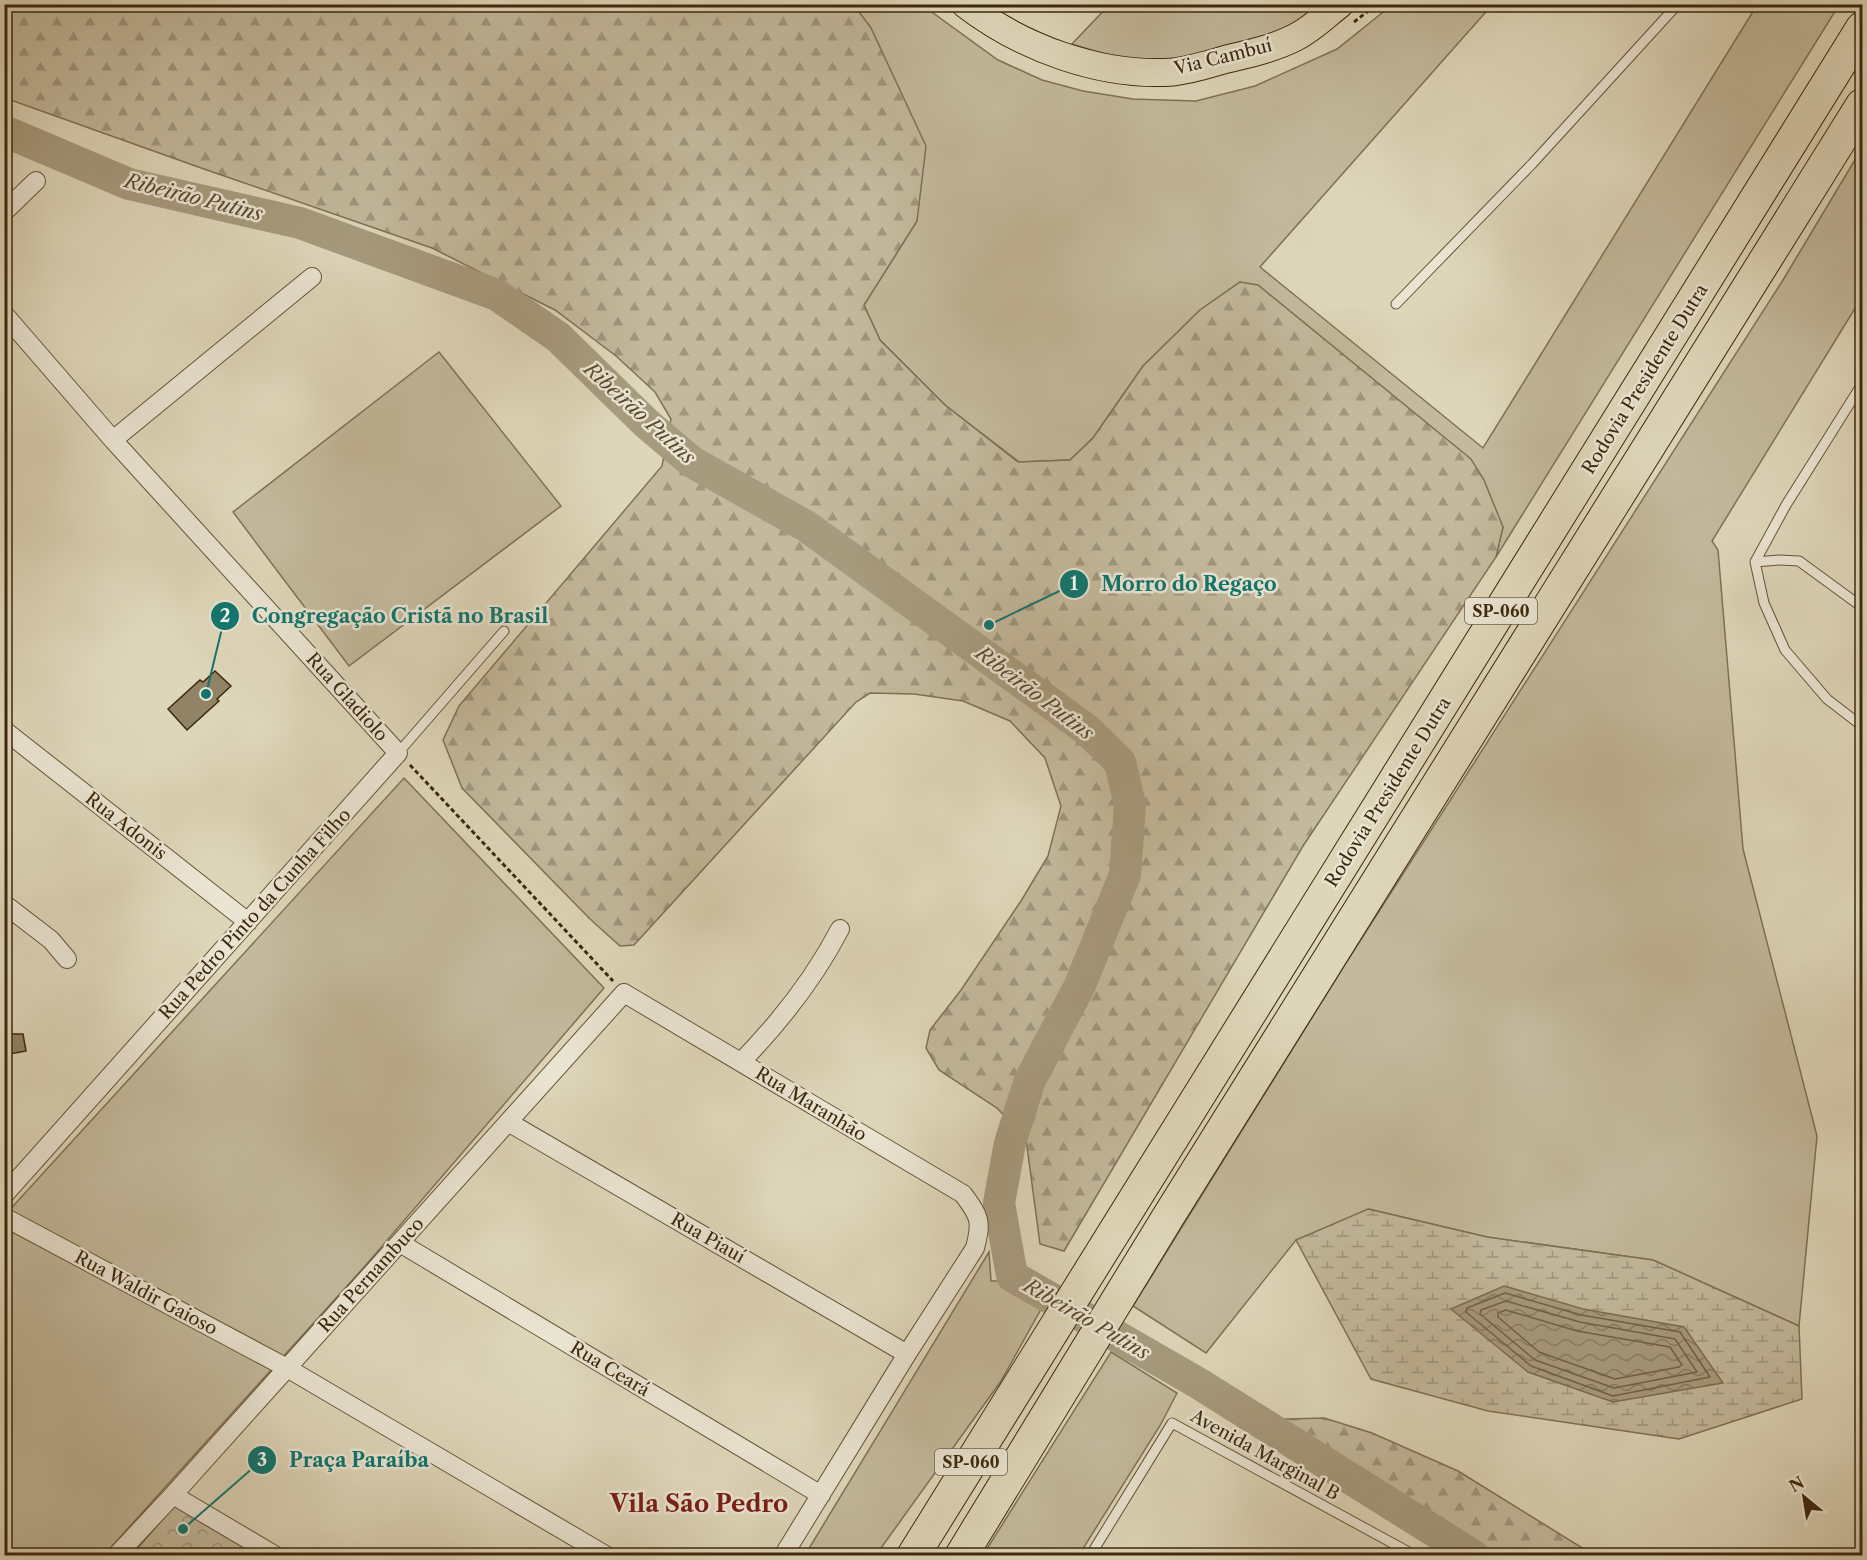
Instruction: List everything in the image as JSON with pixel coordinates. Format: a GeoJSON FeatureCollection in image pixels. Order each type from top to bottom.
{"type":"FeatureCollection","features":[{"type":"Feature","properties":{"kind":"highway","name":"Rodovia Presidente Dutra"},"geometry":{"type":"LineString","coordinates":[[913,1554],[1863,28]]}},
{"type":"Feature","properties":{"kind":"highway","name":"SP-060"},"geometry":{"type":"LineString","coordinates":[[961,1556],[1134,1273],[1863,105]]}},
{"type":"Feature","properties":{"kind":"main road","name":"Via Cambuí"},"geometry":{"type":"LineString","coordinates":[[965,4],[989,22],[1035,47],[1067,58],[1144,72],[1175,72],[1248,54],[1296,37],[1340,4]]}},
{"type":"Feature","properties":{"kind":"street"},"geometry":{"type":"LineString","coordinates":[[4,212],[36,181]]}},
{"type":"Feature","properties":{"kind":"street"},"geometry":{"type":"LineString","coordinates":[[113,440],[312,277]]}},
{"type":"Feature","properties":{"kind":"street","name":"Rua Gladiolo"},"geometry":{"type":"LineString","coordinates":[[4,314],[113,440],[398,753]]}},
{"type":"Feature","properties":{"kind":"street","name":"Rua Adonis"},"geometry":{"type":"LineString","coordinates":[[4,730],[248,922]]}},
{"type":"Feature","properties":{"kind":"street","name":"Rua Pedro Pinto da Cunha Filho"},"geometry":{"type":"LineString","coordinates":[[4,1195],[14,1179],[398,753]]}},
{"type":"Feature","properties":{"kind":"street"},"geometry":{"type":"LineString","coordinates":[[4,904],[51,940],[67,959]]}},
{"type":"Feature","properties":{"kind":"street"},"geometry":{"type":"LineString","coordinates":[[741,1062],[783,1018],[830,948],[840,929]]}},
{"type":"Feature","properties":{"kind":"street","name":"Rua Maranhão"},"geometry":{"type":"LineString","coordinates":[[624,993],[963,1194],[977,1213],[980,1229],[975,1248],[907,1354]]}},
{"type":"Feature","properties":{"kind":"street","name":"Rua Pernambuco"},"geometry":{"type":"LineString","coordinates":[[116,1556],[173,1496],[624,993]]}},
{"type":"Feature","properties":{"kind":"street","name":"Rua Piauí"},"geometry":{"type":"LineString","coordinates":[[508,1122],[907,1354]]}},
{"type":"Feature","properties":{"kind":"street","name":"Rua Waldir Gaioso"},"geometry":{"type":"LineString","coordinates":[[4,1217],[287,1368],[608,1556]]}},
{"type":"Feature","properties":{"kind":"street","name":"Rua Ceará"},"geometry":{"type":"LineString","coordinates":[[399,1243],[821,1495]]}},
{"type":"Feature","properties":{"kind":"street"},"geometry":{"type":"LineString","coordinates":[[783,1556],[907,1354]]}},
{"type":"Feature","properties":{"kind":"street"},"geometry":{"type":"LineString","coordinates":[[173,1496],[276,1556]]}},
{"type":"Feature","properties":{"kind":"lane"},"geometry":{"type":"LineString","coordinates":[[1396,304],[1532,164],[1678,4]]}},
{"type":"Feature","properties":{"kind":"lane"},"geometry":{"type":"LineString","coordinates":[[1862,384],[1786,505],[1755,562],[1764,603],[1785,650],[1827,699],[1863,726]]}},
{"type":"Feature","properties":{"kind":"lane"},"geometry":{"type":"LineString","coordinates":[[1755,562],[1799,561],[1863,607]]}},
{"type":"Feature","properties":{"kind":"lane","name":"Rua Pedro Pinto da Cunha Filho"},"geometry":{"type":"LineString","coordinates":[[398,753],[504,631]]}},
{"type":"Feature","properties":{"kind":"lane","name":"Avenida Marginal B"},"geometry":{"type":"LineString","coordinates":[[1090,1556],[1172,1423],[1416,1556]]}},
{"type":"Feature","properties":{"kind":"path","name":"Rua Gladiolo"},"geometry":{"type":"LineString","coordinates":[[398,753],[624,993]]}},
{"type":"Feature","properties":{"kind":"green space"},"geometry":{"type":"Polygon","coordinates":[[[4,5],[854,5],[871,28],[926,146],[917,221],[864,305],[880,340],[945,405],[1018,462],[1070,460],[1093,438],[1143,366],[1200,310],[1240,282],[1258,285],[1471,459],[1484,480],[1503,527],[1496,557],[1303,846],[1064,1251],[1040,1244],[1026,1139],[997,1108],[939,1070],[926,1048],[930,1030],[961,990],[1021,901],[1048,856],[1061,806],[1045,758],[1010,721],[963,701],[914,694],[870,693],[856,702],[634,945],[620,946],[590,919],[462,788],[443,740],[459,706],[662,466],[671,419],[655,392],[616,356],[555,310],[432,248],[5,98],[4,5]]]}},
{"type":"Feature","properties":{"kind":"green space"},"geometry":{"type":"Polygon","coordinates":[[[854,5],[922,5],[998,60],[1042,80],[1083,91],[1133,99],[1196,101],[1255,86],[1337,49],[1392,5],[1492,5],[1260,267],[1483,448],[1757,5],[1839,5],[1496,557],[1503,527],[1240,282],[1200,310],[1143,366],[1093,438],[1070,460],[1019,462],[945,405],[880,340],[864,305],[917,221],[854,5]]]}},
{"type":"Feature","properties":{"kind":"green space"},"geometry":{"type":"Polygon","coordinates":[[[1109,5],[1328,5],[1294,29],[1176,62],[1125,60],[1072,44],[1109,5]]]}},
{"type":"Feature","properties":{"kind":"green space"},"geometry":{"type":"Polygon","coordinates":[[[1862,148],[1862,297],[1712,541],[1718,550],[1743,849],[1817,1136],[1799,1326],[1653,1260],[1487,1237],[1369,1209],[1296,1240],[1206,1353],[1133,1306],[1346,963],[1783,280],[1862,148]]]}},
{"type":"Feature","properties":{"kind":"green space"},"geometry":{"type":"Polygon","coordinates":[[[439,352],[561,506],[349,666],[233,512],[439,352]]]}},
{"type":"Feature","properties":{"kind":"green space"},"geometry":{"type":"Polygon","coordinates":[[[404,778],[604,988],[365,1266],[104,1555],[5,1555],[4,1216],[404,778]]]}},
{"type":"Feature","properties":{"kind":"green space"},"geometry":{"type":"Polygon","coordinates":[[[1368,1209],[1487,1237],[1653,1260],[1799,1326],[1802,1399],[1679,1439],[1488,1411],[1371,1379],[1296,1240],[1368,1209]]]}},
{"type":"Feature","properties":{"kind":"green space"},"geometry":{"type":"Polygon","coordinates":[[[989,1252],[991,1281],[1006,1281],[1045,1302],[1001,1381],[876,1555],[805,1555],[989,1252]]]}},
{"type":"Feature","properties":{"kind":"green space"},"geometry":{"type":"Polygon","coordinates":[[[1111,1352],[1177,1393],[1161,1424],[1079,1555],[983,1555],[1111,1352]]]}},
{"type":"Feature","properties":{"kind":"green space"},"geometry":{"type":"Polygon","coordinates":[[[1324,1418],[1372,1433],[1458,1471],[1592,1554],[1609,1555],[1474,1555],[1257,1420],[1324,1418]]]}},
{"type":"Feature","properties":{"kind":"green space"},"geometry":{"type":"Polygon","coordinates":[[[174,1506],[257,1555],[131,1556],[174,1506]]]}},
{"type":"Feature","properties":{"kind":"water"},"geometry":{"type":"Polygon","coordinates":[[[1504,1286],[1583,1309],[1684,1327],[1723,1383],[1613,1402],[1528,1372],[1451,1309],[1504,1286]]]}},
{"type":"Feature","properties":{"kind":"building"},"geometry":{"type":"Polygon","coordinates":[[[215,671],[231,686],[217,699],[219,701],[187,730],[168,709],[200,680],[203,682],[215,671]]]}},
{"type":"Feature","properties":{"kind":"building"},"geometry":{"type":"Polygon","coordinates":[[[4,1034],[23,1034],[26,1051],[4,1055],[4,1034]]]}},
{"type":"Feature","properties":{"kind":"waterway","name":"Ribeirão Putins"},"geometry":{"type":"LineString","coordinates":[[4,131],[129,184],[300,223],[497,295],[558,337],[646,423],[692,462],[806,526],[1086,729],[1120,762],[1130,805],[1125,875],[1079,987],[1030,1080],[1010,1143],[999,1203],[1012,1276],[1198,1383],[1474,1556]]}},
{"type":"Feature","properties":{"kind":"place","name":"Morro do Regaço"},"geometry":{"type":"Point","coordinates":[989,625]}},
{"type":"Feature","properties":{"kind":"place","name":"Congregação Cristã no Brasil"},"geometry":{"type":"Point","coordinates":[206,694]}},
{"type":"Feature","properties":{"kind":"place","name":"Praça Paraíba"},"geometry":{"type":"Point","coordinates":[183,1529]}},
{"type":"Feature","properties":{"kind":"district","name":"Vila São Pedro"},"geometry":{"type":"Point","coordinates":[699,1503]}}]}
